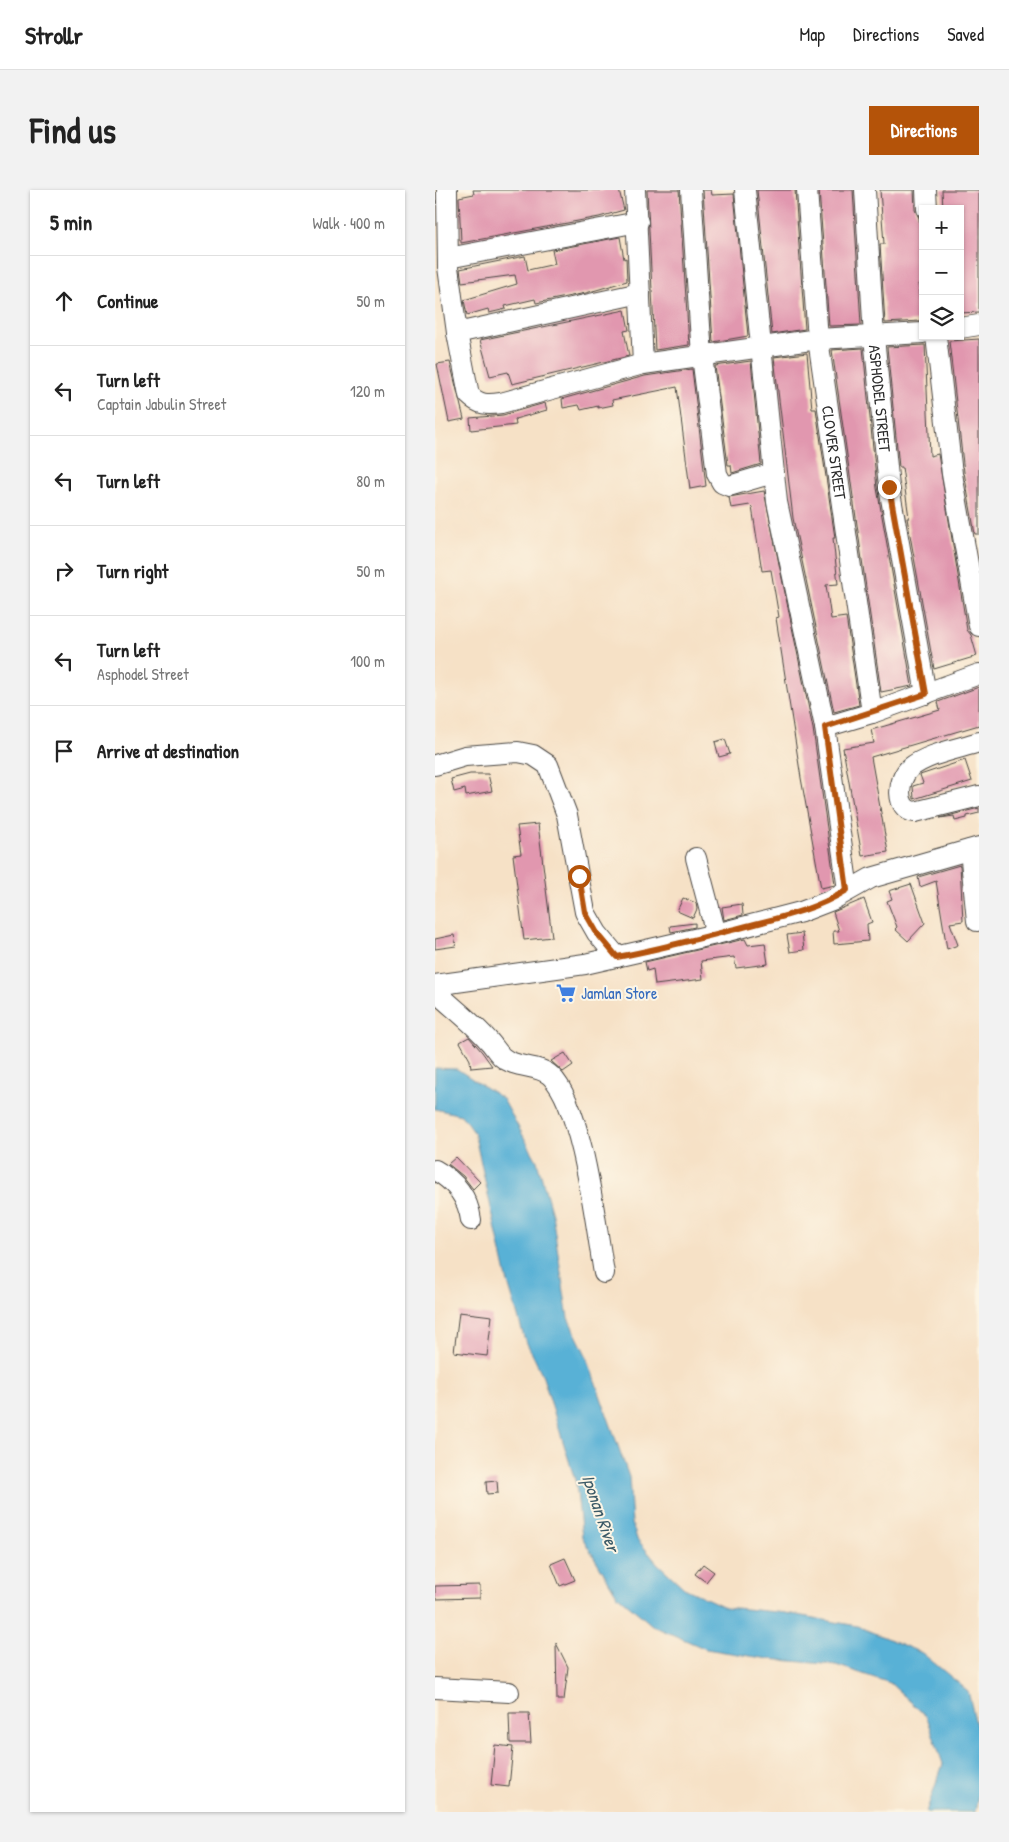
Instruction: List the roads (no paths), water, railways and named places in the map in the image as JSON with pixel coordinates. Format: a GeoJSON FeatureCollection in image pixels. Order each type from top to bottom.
{"type":"FeatureCollection","features":[{"type":"Feature","properties":{"kind":"street"},"geometry":{"type":"LineString","coordinates":[[447,190],[448,258],[457,332],[469,395],[477,403],[487,405],[643,364],[818,339],[919,333]]}},
{"type":"Feature","properties":{"kind":"street"},"geometry":{"type":"LineString","coordinates":[[635,190],[638,222],[643,364]]}},
{"type":"Feature","properties":{"kind":"street"},"geometry":{"type":"LineString","coordinates":[[691,190],[702,356],[717,474],[722,483],[729,486],[773,473]]}},
{"type":"Feature","properties":{"kind":"street"},"geometry":{"type":"LineString","coordinates":[[745,190],[759,347],[777,502],[825,727],[847,890]]}},
{"type":"Feature","properties":{"kind":"street","name":"CLOVER STREET"},"geometry":{"type":"LineString","coordinates":[[807,190],[818,339],[871,713]]}},
{"type":"Feature","properties":{"kind":"street","name":"ASPHODEL STREET"},"geometry":{"type":"LineString","coordinates":[[865,190],[873,337],[889,487],[926,694]]}},
{"type":"Feature","properties":{"kind":"street"},"geometry":{"type":"LineString","coordinates":[[926,190],[927,205]]}},
{"type":"Feature","properties":{"kind":"street"},"geometry":{"type":"LineString","coordinates":[[448,258],[638,222]]}},
{"type":"Feature","properties":{"kind":"street"},"geometry":{"type":"LineString","coordinates":[[457,332],[640,294]]}},
{"type":"Feature","properties":{"kind":"street"},"geometry":{"type":"LineString","coordinates":[[964,327],[979,325]]}},
{"type":"Feature","properties":{"kind":"street"},"geometry":{"type":"LineString","coordinates":[[936,340],[952,474],[979,626]]}},
{"type":"Feature","properties":{"kind":"street"},"geometry":{"type":"LineString","coordinates":[[825,727],[871,713],[979,674]]}},
{"type":"Feature","properties":{"kind":"street"},"geometry":{"type":"LineString","coordinates":[[979,742],[918,762],[908,770],[902,779],[900,794],[904,807],[909,812],[979,796]]}},
{"type":"Feature","properties":{"kind":"street"},"geometry":{"type":"LineString","coordinates":[[435,765],[465,756],[518,752],[533,755],[548,766],[567,815],[585,912],[597,933],[617,957]]}},
{"type":"Feature","properties":{"kind":"street"},"geometry":{"type":"LineString","coordinates":[[435,985],[617,957],[715,934],[801,912],[832,900],[871,878],[974,848],[977,921]]}},
{"type":"Feature","properties":{"kind":"street"},"geometry":{"type":"LineString","coordinates":[[697,858],[715,934]]}},
{"type":"Feature","properties":{"kind":"street"},"geometry":{"type":"LineString","coordinates":[[435,991],[487,1038],[503,1058],[544,1071],[552,1077],[559,1088],[572,1115],[589,1180],[604,1273]]}},
{"type":"Feature","properties":{"kind":"street"},"geometry":{"type":"LineString","coordinates":[[435,1170],[449,1178],[459,1190],[469,1208],[471,1220]]}},
{"type":"Feature","properties":{"kind":"street"},"geometry":{"type":"LineString","coordinates":[[435,1688],[509,1692]]}},
{"type":"Feature","properties":{"kind":"water","name":"Iponan River"},"geometry":{"type":"Polygon","coordinates":[[[435,1068],[457,1069],[503,1099],[537,1161],[552,1214],[568,1318],[586,1355],[629,1477],[632,1523],[637,1539],[657,1563],[684,1588],[725,1607],[786,1613],[857,1626],[922,1653],[968,1691],[979,1737],[979,1791],[975,1812],[926,1812],[943,1764],[927,1717],[890,1683],[836,1665],[769,1659],[706,1649],[653,1626],[617,1595],[582,1537],[576,1483],[542,1374],[524,1337],[507,1279],[474,1132],[461,1115],[435,1109],[435,1068]]]}},
{"type":"Feature","properties":{"kind":"place","name":"Jamlan Store"},"geometry":{"type":"Point","coordinates":[566,993]}}]}
